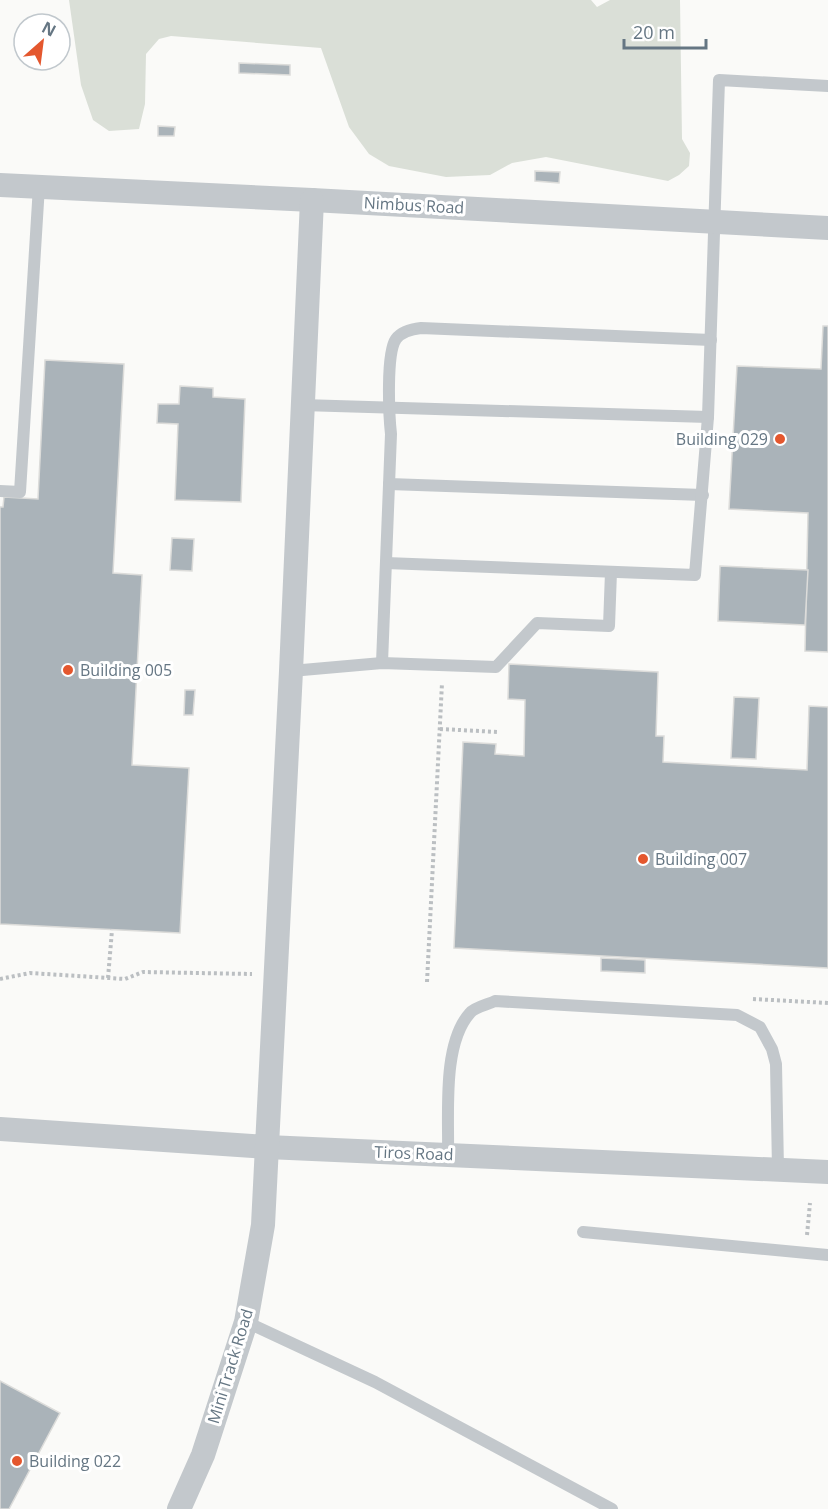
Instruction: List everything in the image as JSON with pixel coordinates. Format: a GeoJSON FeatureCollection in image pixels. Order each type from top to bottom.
{"type":"FeatureCollection","features":[{"type":"Feature","properties":{"kind":"street","name":"Nimbus Road"},"geometry":{"type":"LineString","coordinates":[[0,185],[828,228]]}},
{"type":"Feature","properties":{"kind":"street","name":"Mini Track Road"},"geometry":{"type":"LineString","coordinates":[[179,1509],[203,1455],[246,1322],[263,1225],[312,200]]}},
{"type":"Feature","properties":{"kind":"street","name":"Tiros Road"},"geometry":{"type":"LineString","coordinates":[[0,1129],[267,1147],[828,1172]]}},
{"type":"Feature","properties":{"kind":"lane"},"geometry":{"type":"LineString","coordinates":[[386,564],[695,575],[708,417],[719,80],[828,86]]}},
{"type":"Feature","properties":{"kind":"lane"},"geometry":{"type":"LineString","coordinates":[[0,491],[20,492],[39,186]]}},
{"type":"Feature","properties":{"kind":"lane"},"geometry":{"type":"LineString","coordinates":[[382,663],[391,434],[389,408],[391,351],[396,339],[407,330],[421,328],[711,340]]}},
{"type":"Feature","properties":{"kind":"lane"},"geometry":{"type":"LineString","coordinates":[[302,405],[708,417]]}},
{"type":"Feature","properties":{"kind":"lane"},"geometry":{"type":"LineString","coordinates":[[389,484],[703,495]]}},
{"type":"Feature","properties":{"kind":"lane"},"geometry":{"type":"LineString","coordinates":[[291,671],[382,663],[496,668],[537,623],[609,626],[611,572]]}},
{"type":"Feature","properties":{"kind":"lane"},"geometry":{"type":"LineString","coordinates":[[448,1155],[451,1055],[457,1033],[471,1011],[495,1001],[737,1015],[760,1027],[772,1049],[776,1064],[778,1169]]}},
{"type":"Feature","properties":{"kind":"lane"},"geometry":{"type":"LineString","coordinates":[[583,1232],[828,1254]]}},
{"type":"Feature","properties":{"kind":"lane"},"geometry":{"type":"LineString","coordinates":[[246,1322],[375,1382],[612,1509]]}},
{"type":"Feature","properties":{"kind":"path"},"geometry":{"type":"LineString","coordinates":[[428,982],[443,665]]}},
{"type":"Feature","properties":{"kind":"path"},"geometry":{"type":"LineString","coordinates":[[440,729],[498,732]]}},
{"type":"Feature","properties":{"kind":"path"},"geometry":{"type":"LineString","coordinates":[[108,978],[112,930]]}},
{"type":"Feature","properties":{"kind":"path"},"geometry":{"type":"LineString","coordinates":[[0,979],[30,973],[125,979],[143,972],[263,974]]}},
{"type":"Feature","properties":{"kind":"path"},"geometry":{"type":"LineString","coordinates":[[746,999],[828,1003]]}},
{"type":"Feature","properties":{"kind":"path"},"geometry":{"type":"LineString","coordinates":[[805,1252],[810,1203]]}},
{"type":"Feature","properties":{"kind":"shaded area"},"geometry":{"type":"Polygon","coordinates":[[[69,0],[591,0],[597,7],[610,0],[680,0],[682,139],[690,153],[689,166],[668,181],[546,157],[512,163],[490,175],[446,177],[389,166],[369,154],[349,127],[321,48],[171,36],[159,39],[146,54],[145,104],[139,129],[109,131],[93,120],[81,85],[69,0]]]}},
{"type":"Feature","properties":{"kind":"building"},"geometry":{"type":"Polygon","coordinates":[[[239,63],[290,65],[290,75],[239,73],[239,63]]]}},
{"type":"Feature","properties":{"kind":"building"},"geometry":{"type":"Polygon","coordinates":[[[158,126],[175,127],[174,136],[158,136],[158,126]]]}},
{"type":"Feature","properties":{"kind":"building"},"geometry":{"type":"Polygon","coordinates":[[[535,171],[560,172],[559,183],[535,181],[535,171]]]}},
{"type":"Feature","properties":{"kind":"building","name":"Building 029"},"geometry":{"type":"Polygon","coordinates":[[[823,326],[828,326],[828,652],[805,651],[808,513],[729,509],[737,366],[821,369],[823,326]]]}},
{"type":"Feature","properties":{"kind":"building","name":"Building 005"},"geometry":{"type":"Polygon","coordinates":[[[45,360],[124,364],[113,573],[142,575],[132,765],[189,768],[180,933],[0,924],[0,507],[3,507],[4,497],[38,499],[45,360]]]}},
{"type":"Feature","properties":{"kind":"building"},"geometry":{"type":"Polygon","coordinates":[[[180,386],[213,388],[213,397],[245,399],[241,502],[175,500],[178,424],[157,423],[158,404],[179,404],[180,386]]]}},
{"type":"Feature","properties":{"kind":"building"},"geometry":{"type":"Polygon","coordinates":[[[172,538],[194,539],[192,571],[170,570],[172,538]]]}},
{"type":"Feature","properties":{"kind":"building"},"geometry":{"type":"Polygon","coordinates":[[[720,566],[808,570],[805,625],[718,621],[720,566]]]}},
{"type":"Feature","properties":{"kind":"building","name":"Building 007"},"geometry":{"type":"Polygon","coordinates":[[[509,664],[658,672],[656,736],[664,736],[663,762],[807,770],[809,706],[828,707],[828,968],[454,948],[463,742],[496,744],[495,754],[524,756],[525,700],[508,699],[509,664]]]}},
{"type":"Feature","properties":{"kind":"building"},"geometry":{"type":"Polygon","coordinates":[[[185,690],[195,690],[193,715],[184,715],[185,690]]]}},
{"type":"Feature","properties":{"kind":"building"},"geometry":{"type":"Polygon","coordinates":[[[734,697],[759,698],[756,759],[731,758],[734,697]]]}},
{"type":"Feature","properties":{"kind":"building"},"geometry":{"type":"Polygon","coordinates":[[[601,958],[645,960],[645,973],[601,971],[601,958]]]}},
{"type":"Feature","properties":{"kind":"building","name":"Building 022"},"geometry":{"type":"Polygon","coordinates":[[[0,1381],[60,1413],[9,1509],[0,1509],[0,1381]]]}},
{"type":"Feature","properties":{"kind":"place","name":"Building 029"},"geometry":{"type":"Point","coordinates":[780,439]}},
{"type":"Feature","properties":{"kind":"place","name":"Building 005"},"geometry":{"type":"Point","coordinates":[68,670]}},
{"type":"Feature","properties":{"kind":"place","name":"Building 007"},"geometry":{"type":"Point","coordinates":[643,859]}},
{"type":"Feature","properties":{"kind":"place","name":"Building 022"},"geometry":{"type":"Point","coordinates":[17,1461]}}]}
